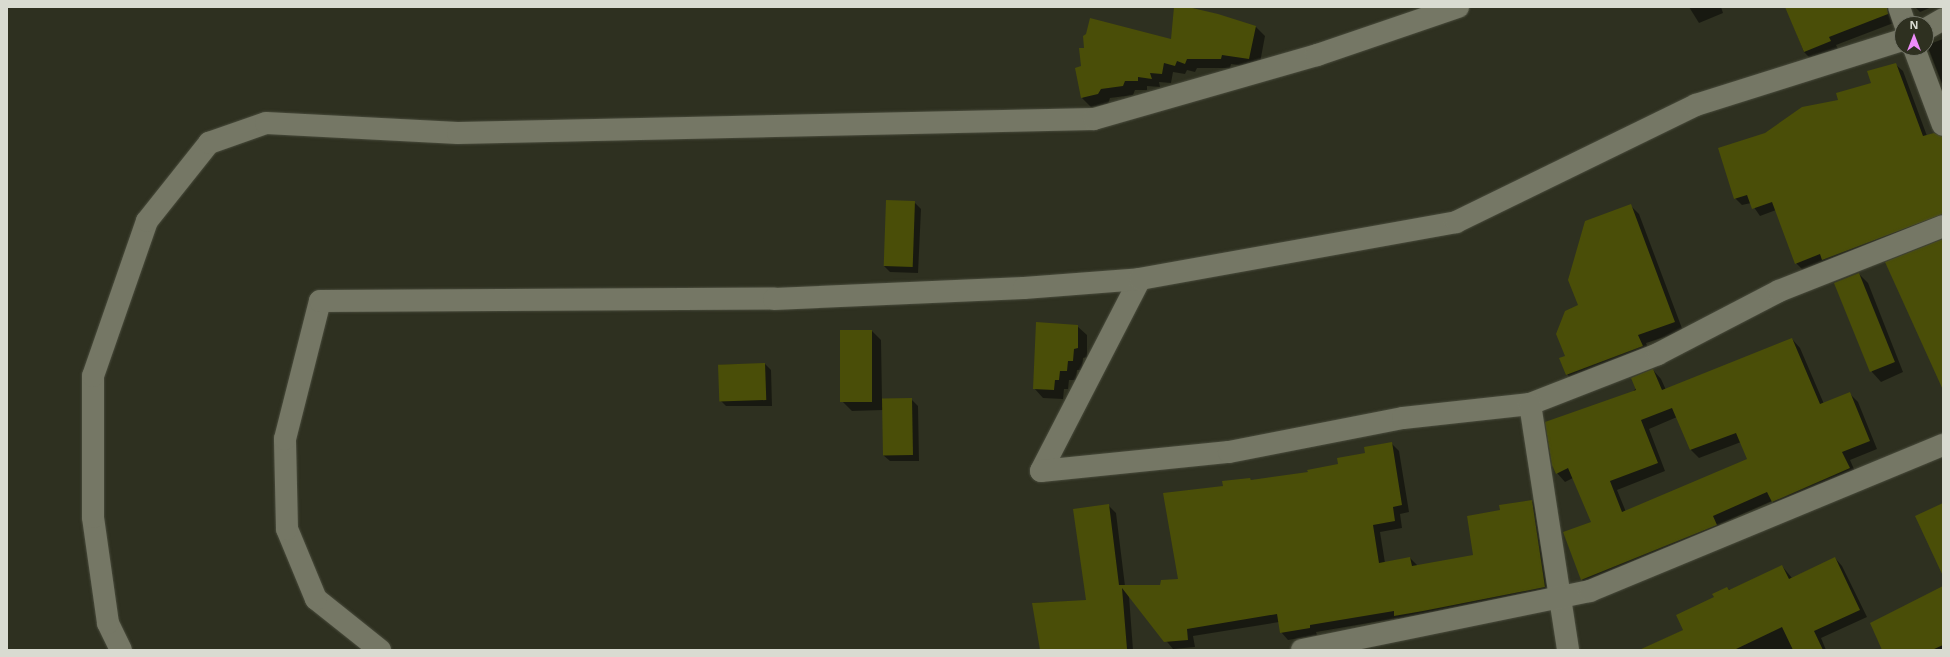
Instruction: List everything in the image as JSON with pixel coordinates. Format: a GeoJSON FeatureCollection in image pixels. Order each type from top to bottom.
{"type":"FeatureCollection","features":[{"type":"Feature","properties":{"kind":"street"},"geometry":{"type":"LineString","coordinates":[[121,650],[108,623],[93,517],[93,376],[147,221],[209,143],[266,123],[458,133],[1094,119],[1317,55],[1458,7]]}},
{"type":"Feature","properties":{"kind":"street"},"geometry":{"type":"LineString","coordinates":[[1934,24],[1943,19]]}},
{"type":"Feature","properties":{"kind":"street"},"geometry":{"type":"LineString","coordinates":[[380,650],[316,599],[287,530],[285,439],[320,301],[774,299],[1024,288],[1140,278],[1456,222],[1696,105],[1894,43]]}},
{"type":"Feature","properties":{"kind":"street"},"geometry":{"type":"LineString","coordinates":[[1917,56],[1943,125]]}},
{"type":"Feature","properties":{"kind":"street"},"geometry":{"type":"LineString","coordinates":[[1140,278],[1041,471],[1229,452],[1403,418],[1530,404],[1658,354],[1779,291],[1943,226]]}},
{"type":"Feature","properties":{"kind":"street"},"geometry":{"type":"LineString","coordinates":[[1530,404],[1568,650]]}},
{"type":"Feature","properties":{"kind":"street"},"geometry":{"type":"LineString","coordinates":[[1302,650],[1559,596],[1590,591],[1943,445]]}},
{"type":"Feature","properties":{"kind":"building"},"geometry":{"type":"Polygon","coordinates":[[[1174,7],[1188,7],[1218,14],[1256,26],[1249,59],[1222,55],[1221,59],[1187,59],[1185,64],[1177,61],[1175,66],[1164,63],[1162,74],[1150,73],[1152,79],[1138,77],[1138,81],[1125,81],[1123,86],[1101,89],[1098,94],[1081,98],[1075,68],[1081,66],[1079,48],[1084,48],[1083,36],[1086,34],[1090,18],[1171,39],[1174,7]]]}},
{"type":"Feature","properties":{"kind":"building"},"geometry":{"type":"Polygon","coordinates":[[[1785,7],[1887,7],[1888,14],[1829,37],[1831,41],[1804,52],[1785,7]]]}},
{"type":"Feature","properties":{"kind":"building"},"geometry":{"type":"Polygon","coordinates":[[[1896,63],[1923,136],[1934,133],[1943,137],[1943,214],[1822,260],[1820,254],[1795,264],[1772,202],[1752,209],[1747,195],[1734,199],[1718,148],[1765,133],[1802,107],[1838,100],[1836,93],[1871,83],[1867,71],[1896,63]]]}},
{"type":"Feature","properties":{"kind":"building"},"geometry":{"type":"Polygon","coordinates":[[[886,200],[915,201],[913,267],[884,266],[886,200]]]}},
{"type":"Feature","properties":{"kind":"building"},"geometry":{"type":"Polygon","coordinates":[[[1631,204],[1675,322],[1638,335],[1643,346],[1566,375],[1559,358],[1565,356],[1556,334],[1565,311],[1578,305],[1568,280],[1585,221],[1631,204]]]}},
{"type":"Feature","properties":{"kind":"building"},"geometry":{"type":"Polygon","coordinates":[[[1943,239],[1943,390],[1885,262],[1943,239]]]}},
{"type":"Feature","properties":{"kind":"building"},"geometry":{"type":"Polygon","coordinates":[[[1859,273],[1895,362],[1870,372],[1834,283],[1859,273]]]}},
{"type":"Feature","properties":{"kind":"building"},"geometry":{"type":"Polygon","coordinates":[[[1036,322],[1078,325],[1078,348],[1074,349],[1073,361],[1068,361],[1067,371],[1060,371],[1059,380],[1055,380],[1054,390],[1033,389],[1036,322]]]}},
{"type":"Feature","properties":{"kind":"building"},"geometry":{"type":"Polygon","coordinates":[[[840,330],[872,330],[872,402],[840,402],[840,330]]]}},
{"type":"Feature","properties":{"kind":"building"},"geometry":{"type":"Polygon","coordinates":[[[1792,338],[1820,404],[1850,392],[1870,441],[1842,452],[1850,468],[1772,502],[1767,492],[1713,516],[1717,525],[1581,580],[1563,532],[1591,522],[1568,468],[1556,474],[1552,465],[1545,422],[1636,390],[1631,378],[1653,369],[1662,390],[1792,338]],[[1672,408],[1641,420],[1658,463],[1610,481],[1622,512],[1747,459],[1736,433],[1690,450],[1672,408]]]}},
{"type":"Feature","properties":{"kind":"building"},"geometry":{"type":"Polygon","coordinates":[[[765,363],[766,400],[719,402],[718,365],[765,363]]]}},
{"type":"Feature","properties":{"kind":"building"},"geometry":{"type":"Polygon","coordinates":[[[912,398],[913,455],[883,456],[882,399],[912,398]]]}},
{"type":"Feature","properties":{"kind":"building"},"geometry":{"type":"Polygon","coordinates":[[[1392,442],[1402,505],[1393,507],[1395,521],[1373,525],[1379,563],[1410,557],[1412,566],[1473,555],[1467,516],[1500,510],[1499,505],[1532,500],[1545,587],[1423,611],[1394,616],[1394,611],[1310,625],[1310,628],[1280,633],[1277,614],[1187,629],[1188,640],[1164,642],[1122,588],[1127,649],[1040,650],[1032,603],[1086,600],[1073,509],[1109,504],[1119,585],[1160,585],[1161,580],[1178,579],[1163,493],[1223,486],[1222,481],[1250,478],[1251,480],[1308,472],[1307,470],[1338,464],[1337,458],[1365,453],[1364,447],[1392,442]]]}},
{"type":"Feature","properties":{"kind":"building"},"geometry":{"type":"Polygon","coordinates":[[[1943,503],[1943,576],[1915,516],[1943,503]]]}},
{"type":"Feature","properties":{"kind":"building"},"geometry":{"type":"Polygon","coordinates":[[[1835,557],[1860,610],[1814,631],[1823,650],[1793,650],[1782,627],[1734,650],[1639,650],[1683,630],[1676,615],[1714,597],[1712,594],[1727,587],[1729,590],[1782,565],[1789,579],[1835,557]]]}},
{"type":"Feature","properties":{"kind":"building"},"geometry":{"type":"Polygon","coordinates":[[[1943,586],[1943,645],[1932,650],[1882,650],[1870,623],[1943,586]]]}}]}
